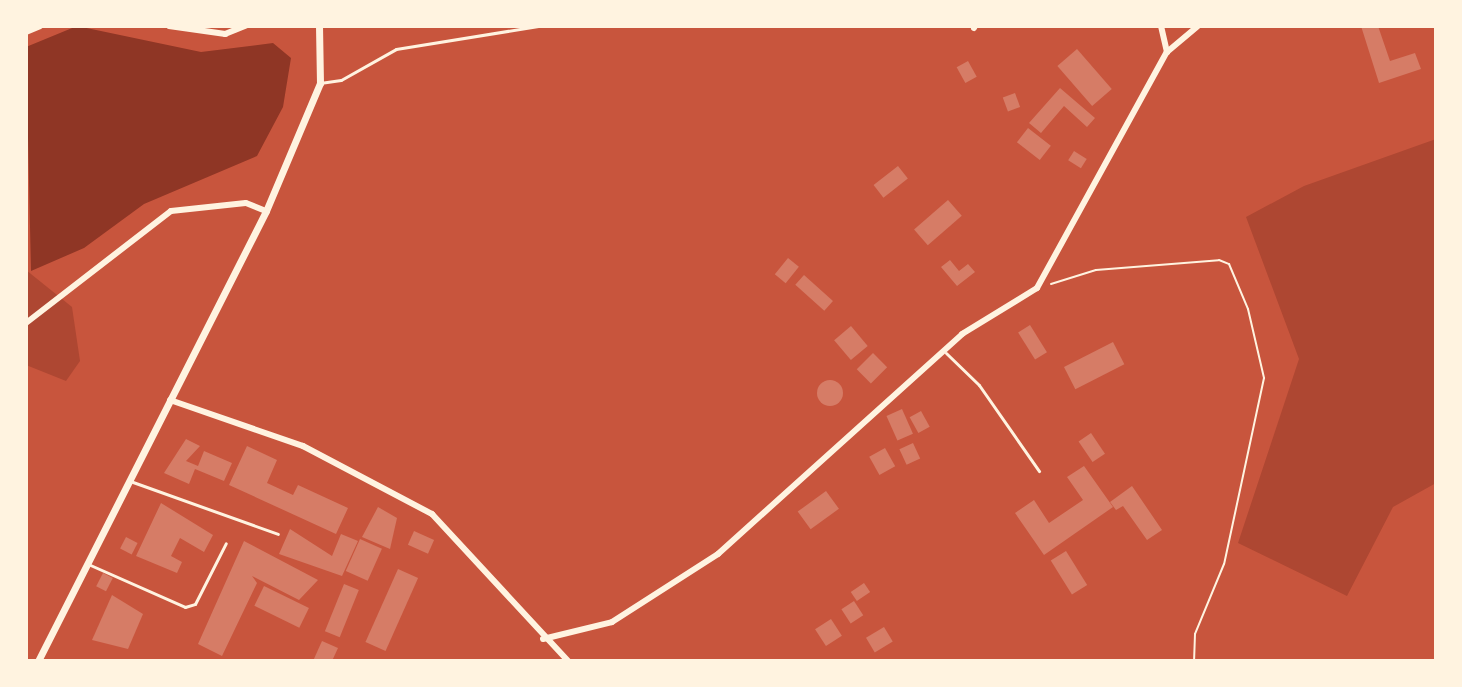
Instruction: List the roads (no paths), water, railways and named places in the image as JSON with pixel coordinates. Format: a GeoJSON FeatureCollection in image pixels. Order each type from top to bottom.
{"type":"FeatureCollection","features":[{"type":"Feature","properties":{"kind":"street"},"geometry":{"type":"LineString","coordinates":[[26,32],[40,26]]}},
{"type":"Feature","properties":{"kind":"street"},"geometry":{"type":"LineString","coordinates":[[169,26],[225,34],[245,26]]}},
{"type":"Feature","properties":{"kind":"street"},"geometry":{"type":"LineString","coordinates":[[38,661],[266,211],[320,83],[319,26]]}},
{"type":"Feature","properties":{"kind":"street"},"geometry":{"type":"LineString","coordinates":[[1161,26],[1167,52]]}},
{"type":"Feature","properties":{"kind":"street"},"geometry":{"type":"LineString","coordinates":[[543,639],[612,622],[718,554],[946,353],[962,334],[1037,288],[1167,52],[1198,26]]}},
{"type":"Feature","properties":{"kind":"street"},"geometry":{"type":"LineString","coordinates":[[26,323],[171,211],[222,203],[266,211]]}},
{"type":"Feature","properties":{"kind":"street"},"geometry":{"type":"LineString","coordinates":[[170,400],[303,446],[432,514],[543,639],[568,661]]}},
{"type":"Feature","properties":{"kind":"lane"},"geometry":{"type":"LineString","coordinates":[[320,83],[341,80],[396,49],[538,26]]}},
{"type":"Feature","properties":{"kind":"lane"},"geometry":{"type":"LineString","coordinates":[[946,353],[979,385],[1039,471]]}},
{"type":"Feature","properties":{"kind":"lane"},"geometry":{"type":"LineString","coordinates":[[130,481],[278,534]]}},
{"type":"Feature","properties":{"kind":"lane"},"geometry":{"type":"LineString","coordinates":[[88,564],[185,607],[195,604],[226,543]]}}]}
